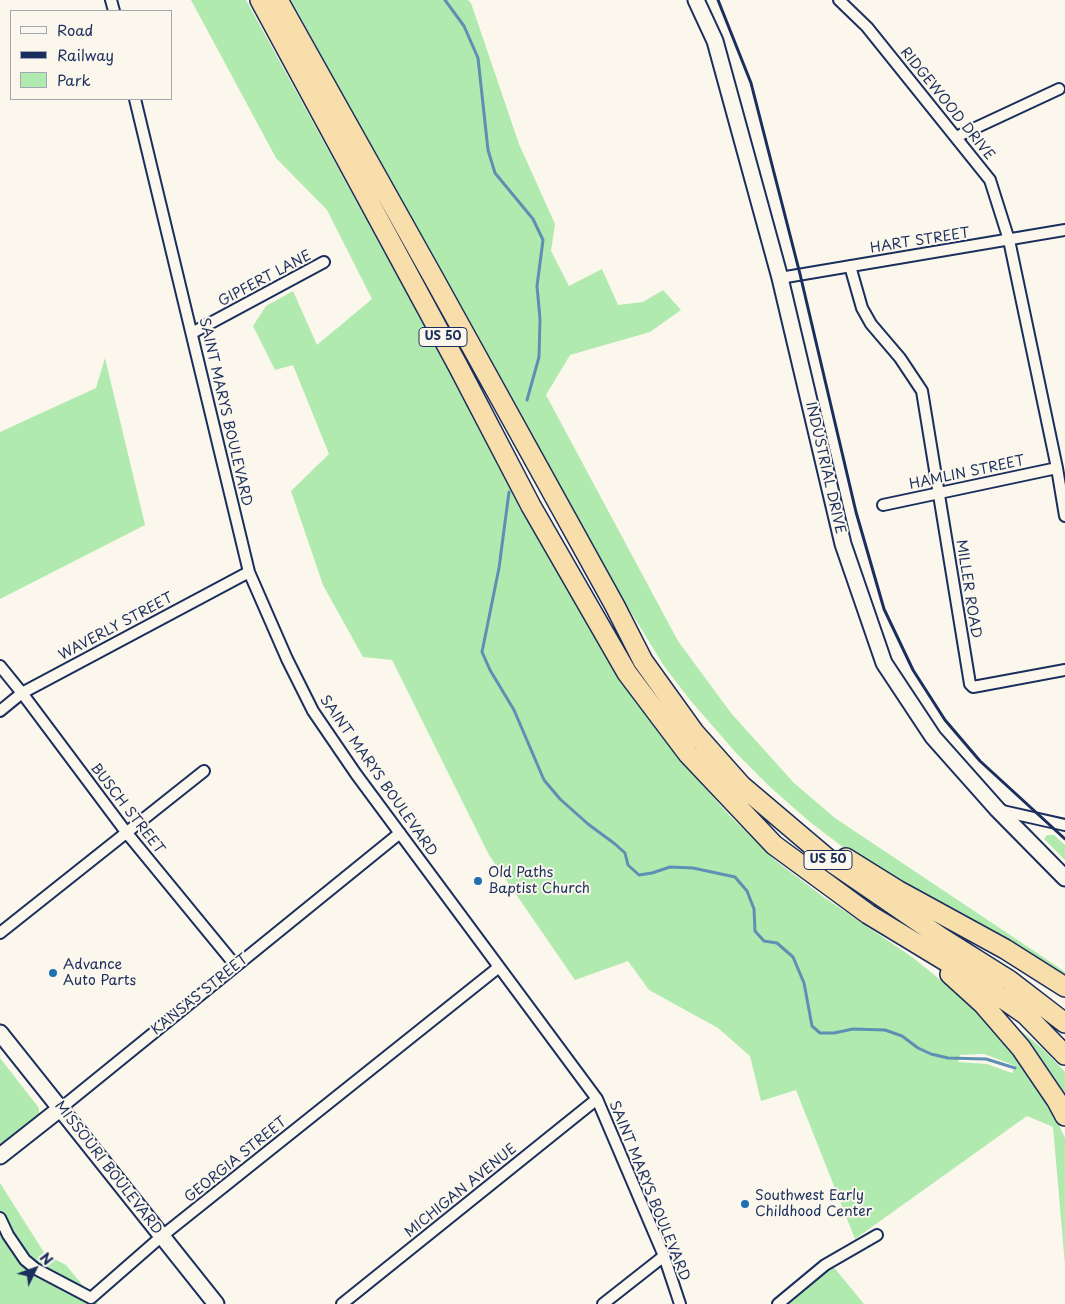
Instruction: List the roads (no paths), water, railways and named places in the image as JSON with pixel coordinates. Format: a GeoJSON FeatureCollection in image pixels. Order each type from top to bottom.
{"type":"FeatureCollection","features":[{"type":"Feature","properties":{"kind":"highway","name":"US 50"},"geometry":{"type":"LineString","coordinates":[[260,0],[458,366],[531,506],[627,673],[688,754],[774,845],[868,914],[967,974],[1026,1015],[1065,1056]]}},
{"type":"Feature","properties":{"kind":"highway","name":"US 50"},"geometry":{"type":"LineString","coordinates":[[278,0],[509,414],[615,606],[643,661],[694,732],[742,786],[834,864],[942,938],[1009,980],[1061,1022]]}},
{"type":"Feature","properties":{"kind":"highway"},"geometry":{"type":"LineString","coordinates":[[760,802],[899,891],[1005,950],[1065,987]]}},
{"type":"Feature","properties":{"kind":"highway"},"geometry":{"type":"LineString","coordinates":[[912,940],[983,1004],[1021,1048],[1065,1116]]}},
{"type":"Feature","properties":{"kind":"main road","name":"INDUSTRIAL DRIVE"},"geometry":{"type":"LineString","coordinates":[[696,0],[715,41],[780,278],[843,544],[884,663],[933,737],[997,809],[1065,878]]}},
{"type":"Feature","properties":{"kind":"main road","name":"MISSOURI BOULEVARD"},"geometry":{"type":"LineString","coordinates":[[0,1033],[216,1304]]}},
{"type":"Feature","properties":{"kind":"main road","name":"KANSAS STREET"},"geometry":{"type":"LineString","coordinates":[[0,1156],[61,1108]]}},
{"type":"Feature","properties":{"kind":"street","name":"RIDGEWOOD DRIVE"},"geometry":{"type":"LineString","coordinates":[[839,0],[867,26],[990,180],[1008,240],[1057,468],[1065,516]]}},
{"type":"Feature","properties":{"kind":"street"},"geometry":{"type":"LineString","coordinates":[[956,137],[1059,89]]}},
{"type":"Feature","properties":{"kind":"street","name":"SAINT MARYS BOULEVARD"},"geometry":{"type":"LineString","coordinates":[[135,100],[248,572],[314,711],[356,774],[597,1100],[664,1256],[680,1304]]}},
{"type":"Feature","properties":{"kind":"street","name":"HART STREET"},"geometry":{"type":"LineString","coordinates":[[780,278],[1065,230]]}},
{"type":"Feature","properties":{"kind":"street","name":"GIPFERT LANE"},"geometry":{"type":"LineString","coordinates":[[192,334],[324,262]]}},
{"type":"Feature","properties":{"kind":"street","name":"MILLER ROAD"},"geometry":{"type":"LineString","coordinates":[[850,266],[862,308],[871,324],[905,365],[922,391],[970,684],[973,686],[1065,670]]}},
{"type":"Feature","properties":{"kind":"street","name":"HAMLIN STREET"},"geometry":{"type":"LineString","coordinates":[[883,505],[1057,468]]}},
{"type":"Feature","properties":{"kind":"street","name":"WAVERLY STREET"},"geometry":{"type":"LineString","coordinates":[[0,711],[22,693],[248,572]]}},
{"type":"Feature","properties":{"kind":"street","name":"BUSCH STREET"},"geometry":{"type":"LineString","coordinates":[[0,666],[126,832],[236,966]]}},
{"type":"Feature","properties":{"kind":"street"},"geometry":{"type":"LineString","coordinates":[[0,933],[204,771]]}},
{"type":"Feature","properties":{"kind":"street"},"geometry":{"type":"LineString","coordinates":[[997,809],[1065,825]]}},
{"type":"Feature","properties":{"kind":"street","name":"KANSAS STREET"},"geometry":{"type":"LineString","coordinates":[[61,1108],[400,833]]}},
{"type":"Feature","properties":{"kind":"street","name":"GEORGIA STREET"},"geometry":{"type":"LineString","coordinates":[[0,1218],[8,1235],[25,1260],[36,1269],[91,1298],[162,1236],[499,967]]}},
{"type":"Feature","properties":{"kind":"street","name":"MICHIGAN AVENUE"},"geometry":{"type":"LineString","coordinates":[[342,1304],[597,1100]]}},
{"type":"Feature","properties":{"kind":"street"},"geometry":{"type":"LineString","coordinates":[[778,1304],[825,1264],[877,1235]]}},
{"type":"Feature","properties":{"kind":"street"},"geometry":{"type":"LineString","coordinates":[[603,1304],[664,1256]]}},
{"type":"Feature","properties":{"kind":"waterway"},"geometry":{"type":"LineString","coordinates":[[445,0],[464,26],[478,58],[488,150],[495,173],[533,219],[543,240],[537,286],[540,319],[539,357],[527,400]]}},
{"type":"Feature","properties":{"kind":"waterway"},"geometry":{"type":"LineString","coordinates":[[509,492],[499,568],[482,652],[490,670],[514,710],[544,780],[560,799],[625,853],[628,865],[639,875],[670,867],[693,868],[735,877],[747,891],[754,909],[755,931],[764,941],[777,943],[793,957],[804,983],[812,1026],[820,1033],[834,1033],[853,1029],[885,1030],[902,1036],[918,1048],[931,1054],[948,1058],[986,1059],[1015,1068]]}},
{"type":"Feature","properties":{"kind":"railway"},"geometry":{"type":"LineString","coordinates":[[718,0],[751,83],[800,274],[856,512],[884,609],[913,670],[945,720],[980,761],[1065,839]]}},
{"type":"Feature","properties":{"kind":"place","name":"Old Paths Baptist Church"},"geometry":{"type":"Point","coordinates":[478,881]}},
{"type":"Feature","properties":{"kind":"place","name":"Advance Auto Parts"},"geometry":{"type":"Point","coordinates":[53,973]}},
{"type":"Feature","properties":{"kind":"place","name":"Southwest Early Childhood Center"},"geometry":{"type":"Point","coordinates":[745,1204]}}]}
